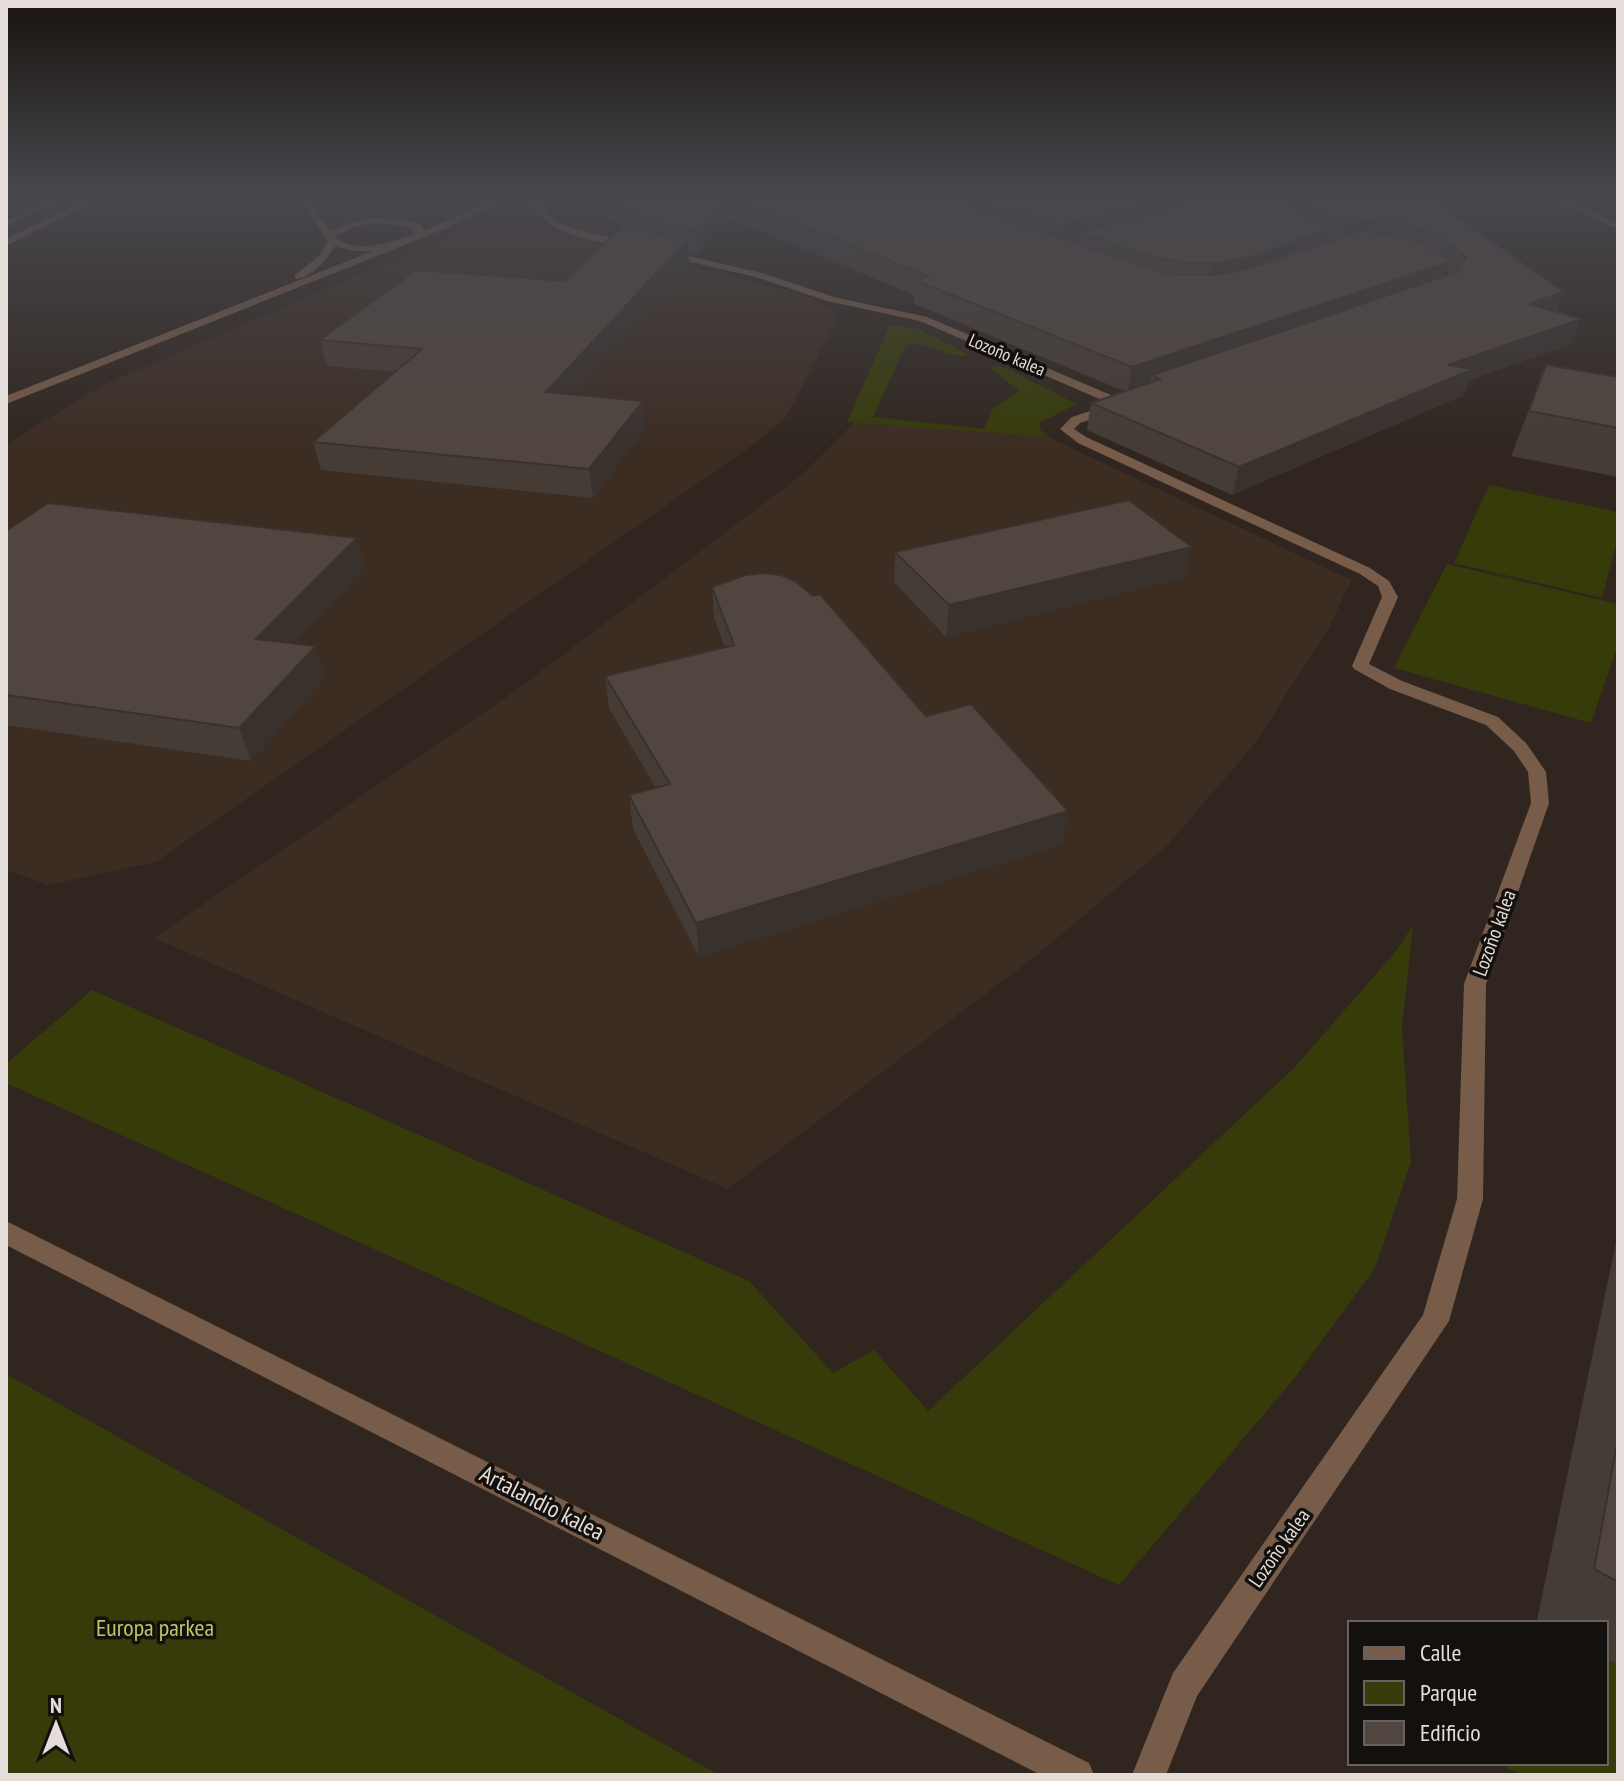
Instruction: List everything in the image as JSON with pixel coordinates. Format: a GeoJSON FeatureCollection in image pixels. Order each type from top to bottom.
{"type":"FeatureCollection","features":[{"type":"Feature","properties":{"kind":"street"},"geometry":{"type":"LineString","coordinates":[[274,292],[290,282]]}},
{"type":"Feature","properties":{"kind":"street"},"geometry":{"type":"LineString","coordinates":[[6,400],[304,282]]}},
{"type":"Feature","properties":{"kind":"street","name":"Lozoño kalea"},"geometry":{"type":"LineString","coordinates":[[780,282],[831,299],[923,319],[1128,401],[1076,420],[1066,429],[1082,440],[1365,571],[1384,584],[1390,597],[1360,666],[1396,685],[1492,721],[1520,747],[1537,772],[1540,803],[1475,984],[1470,1199],[1435,1321],[1185,1685],[1149,1775]]}},
{"type":"Feature","properties":{"kind":"street","name":"Artalandio kalea"},"geometry":{"type":"LineString","coordinates":[[6,1232],[1077,1775]]}},
{"type":"Feature","properties":{"kind":"shaded area"},"geometry":{"type":"Polygon","coordinates":[[[342,282],[754,282],[805,295],[831,308],[835,322],[786,417],[757,442],[156,862],[48,885],[6,870],[6,444],[105,384],[342,282]]]}},
{"type":"Feature","properties":{"kind":"shaded area"},"geometry":{"type":"Polygon","coordinates":[[[855,422],[1048,437],[1351,580],[1330,626],[1256,742],[1167,846],[1033,958],[728,1189],[154,938],[515,691],[803,474],[855,422]]]}},
{"type":"Feature","properties":{"kind":"green space"},"geometry":{"type":"Polygon","coordinates":[[[889,327],[918,329],[969,355],[953,355],[922,345],[906,345],[873,417],[984,429],[992,409],[1019,391],[990,368],[999,365],[1077,404],[1039,423],[1040,429],[1048,437],[847,422],[889,327]]]}},
{"type":"Feature","properties":{"kind":"green space"},"geometry":{"type":"Polygon","coordinates":[[[1489,485],[1618,512],[1618,537],[1602,598],[1454,563],[1489,485]]]}},
{"type":"Feature","properties":{"kind":"green space"},"geometry":{"type":"Polygon","coordinates":[[[1447,564],[1618,604],[1618,644],[1591,723],[1394,668],[1447,564]]]}},
{"type":"Feature","properties":{"kind":"green space"},"geometry":{"type":"Polygon","coordinates":[[[1413,925],[1402,1027],[1411,1162],[1375,1268],[1293,1380],[1119,1585],[6,1083],[6,1064],[92,990],[749,1281],[833,1373],[874,1350],[928,1411],[1295,1067],[1396,951],[1413,925]]]}},
{"type":"Feature","properties":{"kind":"green space","name":"Europa parkea"},"geometry":{"type":"Polygon","coordinates":[[[6,1374],[719,1775],[6,1775],[6,1374]]]}},
{"type":"Feature","properties":{"kind":"green space"},"geometry":{"type":"Polygon","coordinates":[[[1608,1659],[1618,1665],[1618,1775],[1526,1775],[1506,1768],[1507,1765],[1608,1765],[1608,1659]]]}},
{"type":"Feature","properties":{"kind":"building"},"geometry":{"type":"Polygon","coordinates":[[[399,282],[648,282],[546,392],[643,401],[589,469],[313,442],[422,349],[320,340],[399,282]]]}},
{"type":"Feature","properties":{"kind":"building"},"geometry":{"type":"Polygon","coordinates":[[[920,282],[1388,282],[1132,367],[920,282]]]}},
{"type":"Feature","properties":{"kind":"building"},"geometry":{"type":"Polygon","coordinates":[[[1427,282],[1550,282],[1564,292],[1529,304],[1581,319],[1448,365],[1473,369],[1239,467],[1091,403],[1160,379],[1152,375],[1427,282]]]}},
{"type":"Feature","properties":{"kind":"building"},"geometry":{"type":"Polygon","coordinates":[[[1546,365],[1618,377],[1618,428],[1529,411],[1546,365]]]}},
{"type":"Feature","properties":{"kind":"building"},"geometry":{"type":"Polygon","coordinates":[[[1129,500],[1192,547],[949,605],[895,552],[1129,500]]]}},
{"type":"Feature","properties":{"kind":"building"},"geometry":{"type":"Polygon","coordinates":[[[48,503],[357,538],[256,639],[316,646],[239,728],[6,695],[6,531],[48,503]]]}},
{"type":"Feature","properties":{"kind":"building"},"geometry":{"type":"Polygon","coordinates":[[[745,575],[781,575],[795,581],[813,596],[820,594],[926,716],[971,704],[1068,811],[696,923],[629,795],[670,784],[605,676],[734,645],[712,587],[745,575]]]}},
{"type":"Feature","properties":{"kind":"building"},"geometry":{"type":"Polygon","coordinates":[[[1618,1438],[1618,1582],[1594,1569],[1618,1438]]]}}]}
